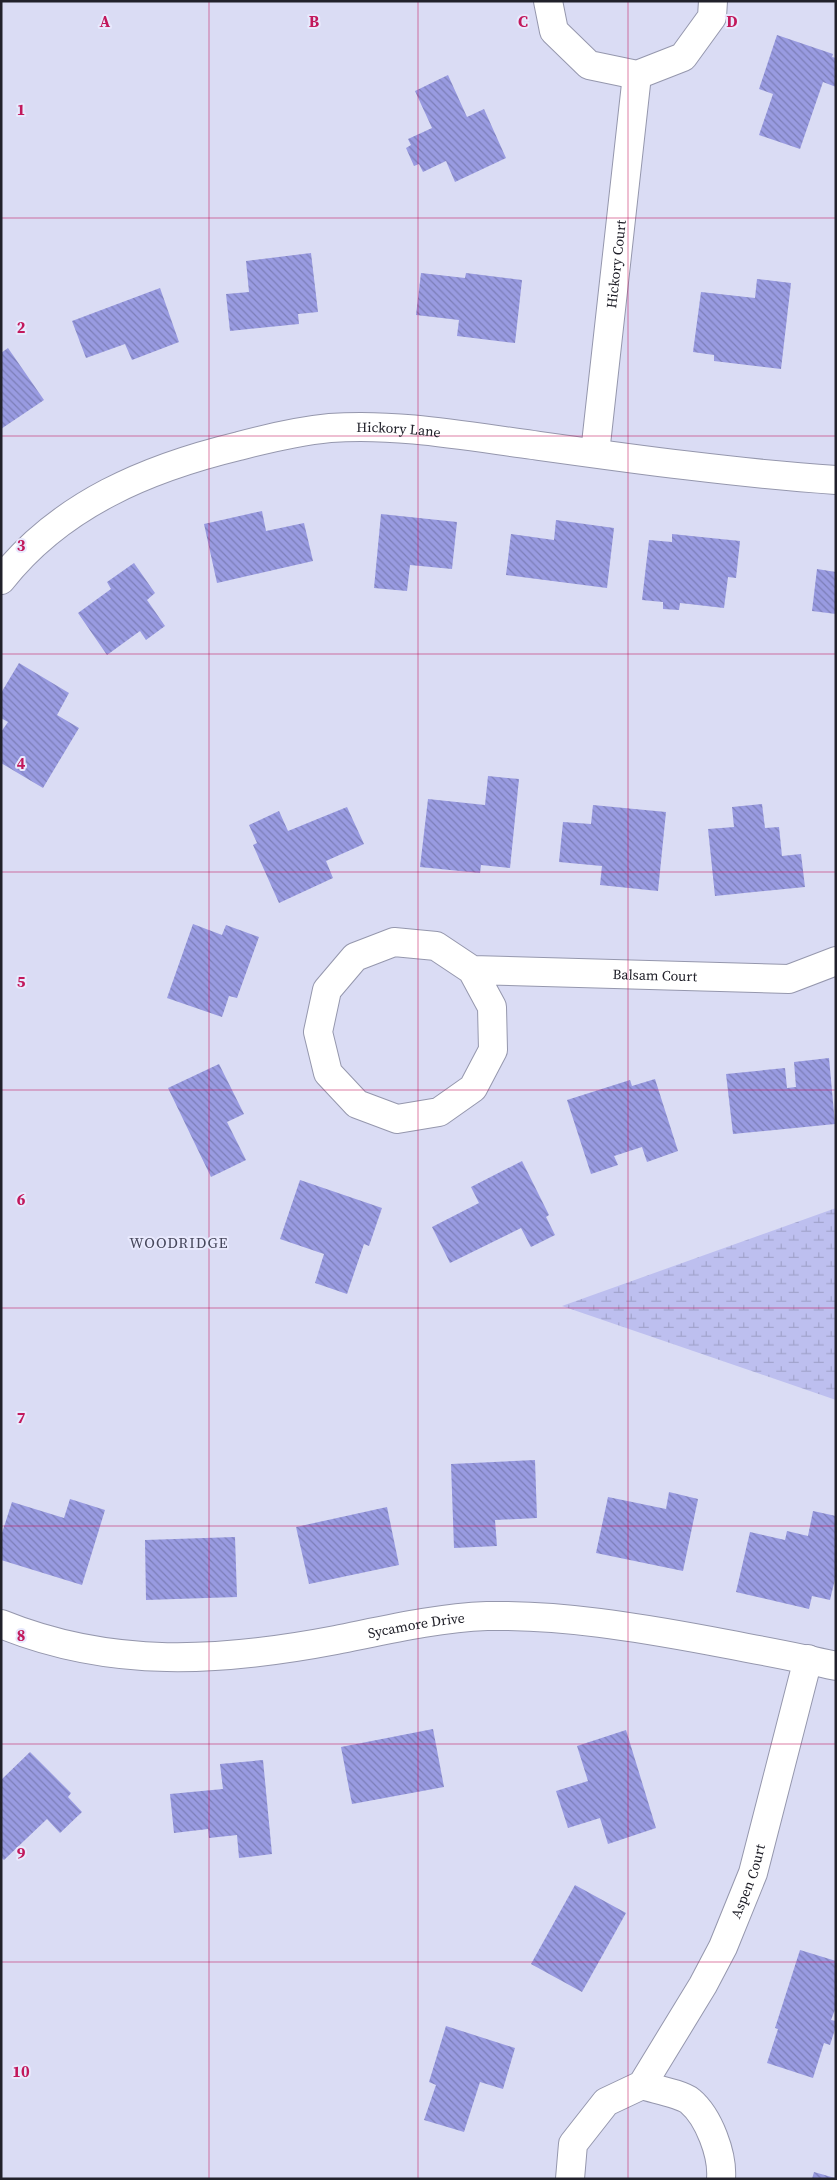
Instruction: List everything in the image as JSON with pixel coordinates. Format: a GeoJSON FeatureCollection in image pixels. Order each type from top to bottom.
{"type":"FeatureCollection","features":[{"type":"Feature","properties":{"kind":"street"},"geometry":{"type":"LineString","coordinates":[[548,1],[554,31],[589,65],[637,75],[683,57],[712,17],[713,1]]}},
{"type":"Feature","properties":{"kind":"street","name":"Hickory Court"},"geometry":{"type":"LineString","coordinates":[[596,453],[637,75]]}},
{"type":"Feature","properties":{"kind":"street","name":"Hickory Lane"},"geometry":{"type":"LineString","coordinates":[[1,580],[40,539],[76,510],[116,487],[157,469],[199,456],[288,434],[330,428],[415,430],[738,472],[836,480]]}},
{"type":"Feature","properties":{"kind":"street"},"geometry":{"type":"LineString","coordinates":[[394,942],[436,946],[472,970],[492,1008],[493,1050],[473,1088],[439,1112],[397,1119],[357,1104],[328,1073],[318,1032],[327,990],[355,957],[394,942]]}},
{"type":"Feature","properties":{"kind":"street","name":"Balsam Court"},"geometry":{"type":"LineString","coordinates":[[472,970],[789,979],[836,961]]}},
{"type":"Feature","properties":{"kind":"street","name":"Sycamore Drive"},"geometry":{"type":"LineString","coordinates":[[1,1624],[65,1646],[110,1654],[152,1658],[245,1655],[432,1621],[485,1616],[537,1616],[593,1621],[647,1629],[836,1666]]}},
{"type":"Feature","properties":{"kind":"street","name":"Aspen Court"},"geometry":{"type":"LineString","coordinates":[[642,2085],[703,1985],[739,1910],[764,1834],[769,1803],[808,1660]]}},
{"type":"Feature","properties":{"kind":"street"},"geometry":{"type":"LineString","coordinates":[[570,2179],[573,2144],[606,2102],[642,2085],[690,2101],[710,2129],[722,2167],[721,2179]]}},
{"type":"Feature","properties":{"kind":"green space"},"geometry":{"type":"Polygon","coordinates":[[[836,1208],[836,1400],[562,1306],[836,1208]]]}},
{"type":"Feature","properties":{"kind":"building"},"geometry":{"type":"Polygon","coordinates":[[[777,35],[833,54],[832,57],[836,58],[836,87],[823,82],[800,149],[759,135],[773,94],[759,89],[777,35]]]}},
{"type":"Feature","properties":{"kind":"building"},"geometry":{"type":"Polygon","coordinates":[[[448,75],[467,117],[484,109],[506,158],[455,182],[446,161],[423,172],[419,164],[414,166],[406,148],[411,145],[408,139],[432,128],[415,91],[448,75]]]}},
{"type":"Feature","properties":{"kind":"building"},"geometry":{"type":"Polygon","coordinates":[[[311,253],[318,312],[298,314],[299,324],[230,331],[226,294],[249,292],[246,261],[311,253]]]}},
{"type":"Feature","properties":{"kind":"building"},"geometry":{"type":"Polygon","coordinates":[[[421,273],[465,278],[466,273],[522,280],[515,343],[457,336],[459,320],[416,315],[421,273]]]}},
{"type":"Feature","properties":{"kind":"building"},"geometry":{"type":"Polygon","coordinates":[[[757,279],[791,283],[781,369],[714,361],[714,355],[693,352],[701,292],[755,298],[757,279]]]}},
{"type":"Feature","properties":{"kind":"building"},"geometry":{"type":"Polygon","coordinates":[[[160,288],[179,342],[132,360],[125,344],[86,358],[72,321],[160,288]]]}},
{"type":"Feature","properties":{"kind":"building"},"geometry":{"type":"Polygon","coordinates":[[[8,348],[44,400],[1,429],[1,353],[8,348]]]}},
{"type":"Feature","properties":{"kind":"building"},"geometry":{"type":"Polygon","coordinates":[[[262,511],[266,531],[304,523],[313,561],[217,583],[204,524],[262,511]]]}},
{"type":"Feature","properties":{"kind":"building"},"geometry":{"type":"Polygon","coordinates":[[[381,514],[457,522],[452,569],[410,565],[407,591],[374,588],[381,514]]]}},
{"type":"Feature","properties":{"kind":"building"},"geometry":{"type":"Polygon","coordinates":[[[556,520],[614,528],[607,588],[506,575],[511,534],[554,540],[556,520]]]}},
{"type":"Feature","properties":{"kind":"building"},"geometry":{"type":"Polygon","coordinates":[[[672,534],[740,541],[736,578],[728,577],[724,608],[680,603],[679,610],[663,609],[663,602],[642,600],[649,540],[672,542],[672,534]]]}},
{"type":"Feature","properties":{"kind":"building"},"geometry":{"type":"Polygon","coordinates":[[[134,563],[155,593],[147,600],[165,626],[146,640],[140,631],[107,655],[78,613],[111,589],[107,582],[134,563]]]}},
{"type":"Feature","properties":{"kind":"building"},"geometry":{"type":"Polygon","coordinates":[[[817,569],[836,572],[836,614],[812,611],[817,569]]]}},
{"type":"Feature","properties":{"kind":"building"},"geometry":{"type":"Polygon","coordinates":[[[19,663],[69,693],[57,715],[79,728],[43,788],[1,763],[1,732],[8,722],[1,718],[1,693],[19,663]]]}},
{"type":"Feature","properties":{"kind":"building"},"geometry":{"type":"Polygon","coordinates":[[[488,776],[519,779],[510,868],[481,865],[480,873],[420,867],[428,799],[485,805],[488,776]]]}},
{"type":"Feature","properties":{"kind":"building"},"geometry":{"type":"Polygon","coordinates":[[[762,804],[765,828],[779,827],[782,856],[801,854],[805,887],[715,896],[708,829],[734,827],[732,807],[762,804]]]}},
{"type":"Feature","properties":{"kind":"building"},"geometry":{"type":"Polygon","coordinates":[[[593,805],[666,812],[658,891],[600,885],[602,866],[559,862],[563,822],[591,824],[593,805]]]}},
{"type":"Feature","properties":{"kind":"building"},"geometry":{"type":"Polygon","coordinates":[[[347,807],[364,844],[326,861],[333,878],[279,903],[253,845],[257,843],[249,825],[279,811],[288,831],[347,807]]]}},
{"type":"Feature","properties":{"kind":"building"},"geometry":{"type":"Polygon","coordinates":[[[193,924],[222,935],[226,925],[259,937],[237,998],[229,996],[222,1017],[167,998],[193,924]]]}},
{"type":"Feature","properties":{"kind":"building"},"geometry":{"type":"Polygon","coordinates":[[[829,1058],[835,1124],[733,1134],[726,1074],[785,1068],[787,1088],[796,1087],[794,1062],[829,1058]]]}},
{"type":"Feature","properties":{"kind":"building"},"geometry":{"type":"Polygon","coordinates":[[[219,1064],[244,1114],[227,1122],[246,1160],[211,1177],[168,1088],[219,1064]]]}},
{"type":"Feature","properties":{"kind":"building"},"geometry":{"type":"Polygon","coordinates":[[[655,1079],[678,1151],[647,1162],[642,1147],[614,1156],[618,1165],[591,1174],[567,1100],[630,1080],[632,1086],[655,1079]]]}},
{"type":"Feature","properties":{"kind":"building"},"geometry":{"type":"Polygon","coordinates":[[[522,1161],[549,1215],[546,1217],[555,1235],[531,1247],[521,1228],[450,1263],[432,1227],[479,1203],[471,1187],[522,1161]]]}},
{"type":"Feature","properties":{"kind":"building"},"geometry":{"type":"Polygon","coordinates":[[[300,1180],[382,1208],[369,1246],[364,1244],[347,1294],[315,1283],[324,1254],[280,1239],[300,1180]]]}},
{"type":"Feature","properties":{"kind":"building"},"geometry":{"type":"Polygon","coordinates":[[[535,1460],[537,1518],[495,1520],[497,1546],[454,1548],[451,1464],[535,1460]]]}},
{"type":"Feature","properties":{"kind":"building"},"geometry":{"type":"Polygon","coordinates":[[[669,1492],[698,1499],[683,1571],[596,1553],[608,1497],[666,1509],[669,1492]]]}},
{"type":"Feature","properties":{"kind":"building"},"geometry":{"type":"Polygon","coordinates":[[[70,1499],[105,1510],[82,1585],[1,1560],[1,1536],[12,1502],[64,1518],[70,1499]]]}},
{"type":"Feature","properties":{"kind":"building"},"geometry":{"type":"Polygon","coordinates":[[[387,1507],[399,1565],[309,1584],[296,1527],[387,1507]]]}},
{"type":"Feature","properties":{"kind":"building"},"geometry":{"type":"Polygon","coordinates":[[[813,1511],[836,1516],[836,1575],[830,1600],[812,1596],[809,1609],[736,1592],[750,1532],[785,1540],[787,1531],[808,1536],[813,1511]]]}},
{"type":"Feature","properties":{"kind":"building"},"geometry":{"type":"Polygon","coordinates":[[[235,1537],[237,1597],[146,1600],[145,1540],[235,1537]]]}},
{"type":"Feature","properties":{"kind":"building"},"geometry":{"type":"Polygon","coordinates":[[[433,1729],[444,1787],[352,1804],[341,1747],[433,1729]]]}},
{"type":"Feature","properties":{"kind":"building"},"geometry":{"type":"Polygon","coordinates":[[[626,1730],[656,1828],[608,1844],[600,1818],[568,1828],[556,1791],[588,1781],[577,1746],[626,1730]]]}},
{"type":"Feature","properties":{"kind":"building"},"geometry":{"type":"Polygon","coordinates":[[[30,1752],[71,1793],[68,1797],[82,1812],[60,1833],[47,1819],[4,1860],[1,1857],[1,1780],[30,1752]]]}},
{"type":"Feature","properties":{"kind":"building"},"geometry":{"type":"Polygon","coordinates":[[[263,1760],[272,1854],[239,1858],[237,1835],[209,1838],[208,1829],[174,1833],[170,1794],[223,1789],[220,1764],[263,1760]]]}},
{"type":"Feature","properties":{"kind":"building"},"geometry":{"type":"Polygon","coordinates":[[[575,1885],[626,1913],[582,1992],[531,1964],[575,1885]]]}},
{"type":"Feature","properties":{"kind":"building"},"geometry":{"type":"Polygon","coordinates":[[[800,1950],[836,1961],[836,2007],[831,2020],[836,2021],[836,2026],[830,2045],[824,2043],[813,2078],[767,2063],[778,2029],[775,2028],[800,1950]]]}},
{"type":"Feature","properties":{"kind":"building"},"geometry":{"type":"Polygon","coordinates":[[[446,2026],[515,2048],[503,2089],[480,2082],[464,2132],[424,2120],[436,2085],[429,2082],[446,2026]]]}},
{"type":"Feature","properties":{"kind":"building"},"geometry":{"type":"Polygon","coordinates":[[[814,2172],[835,2178],[835,2179],[812,2179],[814,2172]]]}},
{"type":"Feature","properties":{"kind":"district","name":"WOODRIDGE"},"geometry":{"type":"Point","coordinates":[179,1242]}}]}
